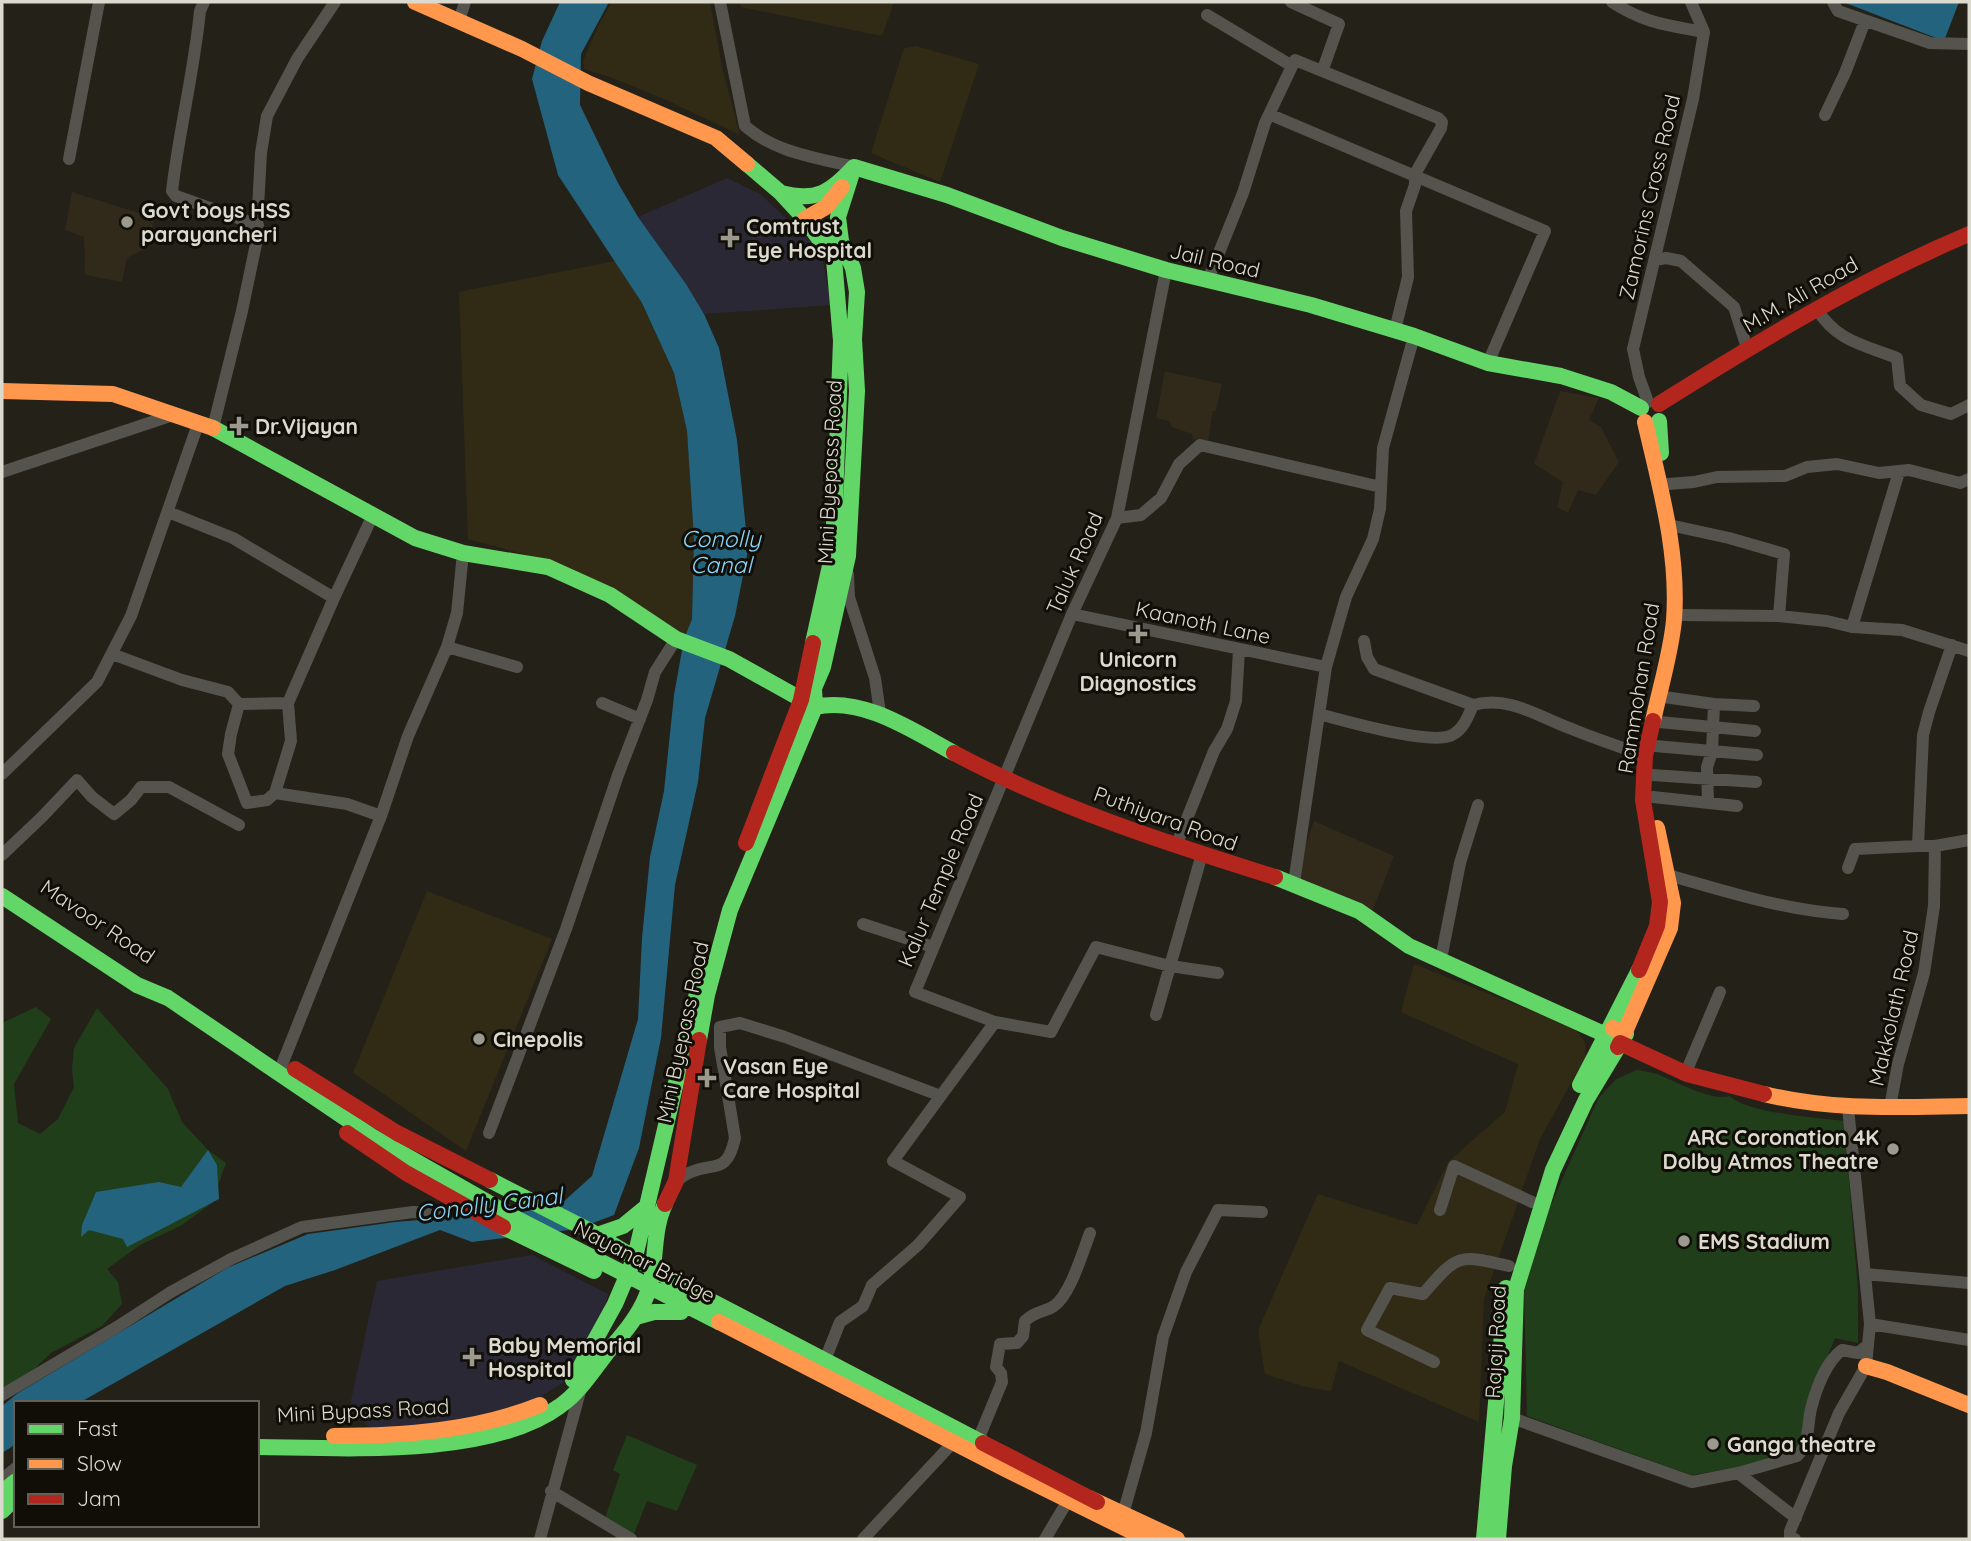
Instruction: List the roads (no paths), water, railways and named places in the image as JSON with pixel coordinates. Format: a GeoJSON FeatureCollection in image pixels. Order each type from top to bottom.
{"type":"FeatureCollection","features":[{"type":"Feature","properties":{"kind":"main road"},"geometry":{"type":"LineString","coordinates":[[2,391],[113,394],[205,426],[415,538],[463,553],[548,567],[610,595],[676,639],[729,659],[808,704],[833,552],[841,341],[834,259],[805,219],[781,193],[716,138],[588,83],[415,2]]}},
{"type":"Feature","properties":{"kind":"main road"},"geometry":{"type":"LineString","coordinates":[[781,193],[806,198],[818,196],[839,184],[854,167]]}},
{"type":"Feature","properties":{"kind":"main road"},"geometry":{"type":"LineString","coordinates":[[805,219],[825,209],[854,167]]}},
{"type":"Feature","properties":{"kind":"main road"},"geometry":{"type":"LineString","coordinates":[[841,241],[837,232],[838,222],[843,196],[854,167]]}},
{"type":"Feature","properties":{"kind":"main road","name":"Jail Road"},"geometry":{"type":"LineString","coordinates":[[854,167],[947,195],[1062,239],[1166,270],[1311,304],[1414,336],[1488,363],[1561,376],[1611,392],[1650,411]]}},
{"type":"Feature","properties":{"kind":"main road"},"geometry":{"type":"LineString","coordinates":[[805,219],[841,241]]}},
{"type":"Feature","properties":{"kind":"main road","name":"M.M. Ali Road"},"geometry":{"type":"LineString","coordinates":[[1650,411],[1747,348],[1875,275],[1969,234]]}},
{"type":"Feature","properties":{"kind":"main road","name":"Mini Byepass Road"},"geometry":{"type":"LineString","coordinates":[[648,1295],[659,1216],[676,1181],[707,995],[730,910],[823,667],[848,556],[857,391],[854,339],[857,292],[853,268],[841,241]]}},
{"type":"Feature","properties":{"kind":"main road","name":"Rammohan Road"},"geometry":{"type":"LineString","coordinates":[[1650,411],[1668,484],[1680,573],[1680,615],[1676,646],[1650,751]]}},
{"type":"Feature","properties":{"kind":"main road","name":"Rammohan Road"},"geometry":{"type":"LineString","coordinates":[[1615,1035],[1670,928],[1673,903],[1655,820],[1650,783],[1650,751],[1674,622],[1675,573],[1650,411]]}},
{"type":"Feature","properties":{"kind":"main road","name":"Puthiyara Road"},"geometry":{"type":"LineString","coordinates":[[808,704],[828,704],[880,713],[1003,779],[1176,846],[1294,883],[1359,911],[1409,946],[1499,985],[1507,991],[1615,1035]]}},
{"type":"Feature","properties":{"kind":"main road","name":"Mini Bypass Road"},"geometry":{"type":"LineString","coordinates":[[579,1381],[635,1257],[696,991],[728,890],[808,704]]}},
{"type":"Feature","properties":{"kind":"main road","name":"Rammohan Road"},"geometry":{"type":"LineString","coordinates":[[1615,1035],[1657,926],[1660,902],[1644,811],[1650,783]]}},
{"type":"Feature","properties":{"kind":"main road","name":"Mavoor Road"},"geometry":{"type":"LineString","coordinates":[[2,882],[140,981]]}},
{"type":"Feature","properties":{"kind":"main road","name":"Mavoor Road"},"geometry":{"type":"LineString","coordinates":[[2,896],[168,998],[245,1049]]}},
{"type":"Feature","properties":{"kind":"main road"},"geometry":{"type":"LineString","coordinates":[[140,981],[172,988],[397,1133],[594,1234],[652,1268],[978,1440],[1147,1539]]}},
{"type":"Feature","properties":{"kind":"main road"},"geometry":{"type":"LineString","coordinates":[[140,981],[170,1012],[275,1081],[388,1162],[457,1204],[526,1240],[648,1295],[1064,1507],[1096,1508],[1123,1514],[1177,1539]]}},
{"type":"Feature","properties":{"kind":"main road"},"geometry":{"type":"LineString","coordinates":[[1615,1035],[1689,1065],[1708,1078]]}},
{"type":"Feature","properties":{"kind":"main road"},"geometry":{"type":"LineString","coordinates":[[1615,1035],[1688,1074],[1784,1099],[1848,1108],[1969,1107]]}},
{"type":"Feature","properties":{"kind":"main road"},"geometry":{"type":"LineString","coordinates":[[1485,1539],[1500,1333],[1509,1266],[1571,1103],[1615,1035]]}},
{"type":"Feature","properties":{"kind":"main road","name":"Rajaji Road"},"geometry":{"type":"LineString","coordinates":[[1499,1539],[1504,1466],[1512,1418],[1516,1289],[1553,1170],[1615,1035]]}},
{"type":"Feature","properties":{"kind":"main road","name":"Nayanar Bridge"},"geometry":{"type":"LineString","coordinates":[[245,1049],[373,1137],[603,1264],[1010,1470],[1096,1508]]}},
{"type":"Feature","properties":{"kind":"main road"},"geometry":{"type":"LineString","coordinates":[[428,1187],[423,1177],[424,1168],[429,1163],[449,1160]]}},
{"type":"Feature","properties":{"kind":"main road"},"geometry":{"type":"LineString","coordinates":[[594,1234],[619,1230],[634,1221],[645,1208]]}},
{"type":"Feature","properties":{"kind":"main road","name":"Mini Bypass Road"},"geometry":{"type":"LineString","coordinates":[[259,1447],[403,1440],[526,1411],[549,1401],[579,1381],[636,1317],[648,1295]]}},
{"type":"Feature","properties":{"kind":"main road"},"geometry":{"type":"LineString","coordinates":[[636,1317],[654,1312],[681,1312]]}},
{"type":"Feature","properties":{"kind":"main road"},"geometry":{"type":"LineString","coordinates":[[1866,1366],[1969,1405]]}},
{"type":"Feature","properties":{"kind":"main road","name":"Mini Bypass Road"},"geometry":{"type":"LineString","coordinates":[[259,1436],[344,1436],[403,1440]]}},
{"type":"Feature","properties":{"kind":"street"},"geometry":{"type":"LineString","coordinates":[[69,159],[99,2]]}},
{"type":"Feature","properties":{"kind":"street"},"geometry":{"type":"LineString","coordinates":[[204,2],[178,139],[172,191],[176,196],[258,225]]}},
{"type":"Feature","properties":{"kind":"street"},"geometry":{"type":"LineString","coordinates":[[2,774],[97,682],[131,616],[168,512],[205,426],[242,311],[258,225],[261,153],[267,116],[297,59],[335,2]]}},
{"type":"Feature","properties":{"kind":"street"},"geometry":{"type":"LineString","coordinates":[[459,21],[465,2]]}},
{"type":"Feature","properties":{"kind":"street"},"geometry":{"type":"LineString","coordinates":[[720,2],[745,126],[759,138],[793,154],[854,167]]}},
{"type":"Feature","properties":{"kind":"street"},"geometry":{"type":"LineString","coordinates":[[1291,2],[1339,24],[1322,69]]}},
{"type":"Feature","properties":{"kind":"street"},"geometry":{"type":"LineString","coordinates":[[1612,2],[1633,16],[1647,21],[1704,32]]}},
{"type":"Feature","properties":{"kind":"street"},"geometry":{"type":"LineString","coordinates":[[1691,2],[1704,32]]}},
{"type":"Feature","properties":{"kind":"street"},"geometry":{"type":"LineString","coordinates":[[1833,2],[1838,11],[1930,43],[1969,44]]}},
{"type":"Feature","properties":{"kind":"street"},"geometry":{"type":"LineString","coordinates":[[1207,15],[1292,66]]}},
{"type":"Feature","properties":{"kind":"street"},"geometry":{"type":"LineString","coordinates":[[1825,115],[1865,21]]}},
{"type":"Feature","properties":{"kind":"street","name":"Zamorins Cross Road"},"geometry":{"type":"LineString","coordinates":[[1650,411],[1633,349],[1693,99],[1704,32]]}},
{"type":"Feature","properties":{"kind":"street"},"geometry":{"type":"LineString","coordinates":[[1208,279],[1243,193],[1265,123],[1295,60],[1322,69],[1442,122],[1415,174],[1415,185],[1405,220],[1408,277],[1395,330]]}},
{"type":"Feature","properties":{"kind":"street"},"geometry":{"type":"LineString","coordinates":[[1271,115],[1545,231],[1488,363]]}},
{"type":"Feature","properties":{"kind":"street"},"geometry":{"type":"LineString","coordinates":[[1654,260],[1665,258],[1681,261],[1734,307],[1747,348]]}},
{"type":"Feature","properties":{"kind":"street","name":"Taluk Road"},"geometry":{"type":"LineString","coordinates":[[1003,779],[1072,614],[1117,518],[1166,270]]}},
{"type":"Feature","properties":{"kind":"street"},"geometry":{"type":"LineString","coordinates":[[1817,309],[1826,324],[1842,337],[1898,358],[1900,386],[1921,405],[1951,414],[1969,405]]}},
{"type":"Feature","properties":{"kind":"street"},"geometry":{"type":"LineString","coordinates":[[1294,883],[1326,667],[1346,597],[1373,539],[1380,509],[1383,448],[1414,336]]}},
{"type":"Feature","properties":{"kind":"street"},"geometry":{"type":"LineString","coordinates":[[2,472],[173,415]]}},
{"type":"Feature","properties":{"kind":"street"},"geometry":{"type":"LineString","coordinates":[[1117,518],[1141,515],[1161,498],[1179,464],[1200,445],[1381,487]]}},
{"type":"Feature","properties":{"kind":"street"},"geometry":{"type":"LineString","coordinates":[[1668,484],[1717,477],[1785,476],[1807,467],[1837,464],[1879,473],[1909,470],[1960,483],[1969,479]]}},
{"type":"Feature","properties":{"kind":"street"},"geometry":{"type":"LineString","coordinates":[[1852,627],[1899,472]]}},
{"type":"Feature","properties":{"kind":"street"},"geometry":{"type":"LineString","coordinates":[[168,512],[233,538],[334,598]]}},
{"type":"Feature","properties":{"kind":"street"},"geometry":{"type":"LineString","coordinates":[[239,705],[228,754],[247,803],[267,800],[275,793],[292,741],[288,703],[373,515]]}},
{"type":"Feature","properties":{"kind":"street"},"geometry":{"type":"LineString","coordinates":[[1674,526],[1784,554],[1779,616]]}},
{"type":"Feature","properties":{"kind":"street"},"geometry":{"type":"LineString","coordinates":[[283,1061],[381,816],[408,736],[447,647],[457,613],[463,553]]}},
{"type":"Feature","properties":{"kind":"street"},"geometry":{"type":"LineString","coordinates":[[848,556],[849,597],[875,678],[880,713]]}},
{"type":"Feature","properties":{"kind":"street","name":"Kaanoth Lane"},"geometry":{"type":"LineString","coordinates":[[1072,614],[1326,667]]}},
{"type":"Feature","properties":{"kind":"street"},"geometry":{"type":"LineString","coordinates":[[1680,615],[1779,616],[1827,621],[1852,627],[1902,630],[1969,651]]}},
{"type":"Feature","properties":{"kind":"street"},"geometry":{"type":"LineString","coordinates":[[489,1133],[566,929],[655,672],[676,639]]}},
{"type":"Feature","properties":{"kind":"street"},"geometry":{"type":"LineString","coordinates":[[1364,641],[1367,657],[1374,669],[1473,705],[1488,701],[1526,708],[1569,728],[1650,751],[1757,755]]}},
{"type":"Feature","properties":{"kind":"street"},"geometry":{"type":"LineString","coordinates":[[1918,846],[1923,735],[1928,712],[1952,645]]}},
{"type":"Feature","properties":{"kind":"street"},"geometry":{"type":"LineString","coordinates":[[447,647],[517,667]]}},
{"type":"Feature","properties":{"kind":"street"},"geometry":{"type":"LineString","coordinates":[[1176,846],[1214,751],[1227,729],[1236,701],[1239,650]]}},
{"type":"Feature","properties":{"kind":"street"},"geometry":{"type":"LineString","coordinates":[[112,654],[182,680],[228,692],[239,705]]}},
{"type":"Feature","properties":{"kind":"street"},"geometry":{"type":"LineString","coordinates":[[1664,697],[1754,706]]}},
{"type":"Feature","properties":{"kind":"street"},"geometry":{"type":"LineString","coordinates":[[239,705],[288,703]]}},
{"type":"Feature","properties":{"kind":"street"},"geometry":{"type":"LineString","coordinates":[[602,703],[640,719]]}},
{"type":"Feature","properties":{"kind":"street"},"geometry":{"type":"LineString","coordinates":[[1708,803],[1707,767],[1712,752],[1714,704]]}},
{"type":"Feature","properties":{"kind":"street"},"geometry":{"type":"LineString","coordinates":[[1320,714],[1404,735],[1450,737],[1463,727],[1473,705]]}},
{"type":"Feature","properties":{"kind":"street"},"geometry":{"type":"LineString","coordinates":[[1659,722],[1755,731]]}},
{"type":"Feature","properties":{"kind":"street","name":"Kalur Temple Road"},"geometry":{"type":"LineString","coordinates":[[995,1022],[915,992],[1003,779]]}},
{"type":"Feature","properties":{"kind":"street"},"geometry":{"type":"LineString","coordinates":[[1650,783],[1709,779],[1756,782]]}},
{"type":"Feature","properties":{"kind":"street"},"geometry":{"type":"LineString","coordinates":[[2,855],[77,780],[92,797],[114,814],[131,800],[141,787],[169,787],[239,825]]}},
{"type":"Feature","properties":{"kind":"street"},"geometry":{"type":"LineString","coordinates":[[1650,783],[1708,803],[1737,806]]}},
{"type":"Feature","properties":{"kind":"street"},"geometry":{"type":"LineString","coordinates":[[275,793],[347,804],[381,816]]}},
{"type":"Feature","properties":{"kind":"street"},"geometry":{"type":"LineString","coordinates":[[1441,959],[1460,863],[1478,805]]}},
{"type":"Feature","properties":{"kind":"street"},"geometry":{"type":"LineString","coordinates":[[1848,868],[1855,849],[1935,846],[1969,840]]}},
{"type":"Feature","properties":{"kind":"street","name":"Makkolath Road"},"geometry":{"type":"LineString","coordinates":[[1890,1107],[1898,1065],[1924,973],[1934,906],[1935,846]]}},
{"type":"Feature","properties":{"kind":"street"},"geometry":{"type":"LineString","coordinates":[[1156,1015],[1202,854]]}},
{"type":"Feature","properties":{"kind":"street"},"geometry":{"type":"LineString","coordinates":[[1668,875],[1755,899],[1823,913],[1843,914]]}},
{"type":"Feature","properties":{"kind":"street"},"geometry":{"type":"LineString","coordinates":[[863,924],[933,947]]}},
{"type":"Feature","properties":{"kind":"street"},"geometry":{"type":"LineString","coordinates":[[825,1360],[839,1322],[863,1306],[872,1285],[918,1245],[960,1197],[893,1161],[995,1022],[1051,1032],[1096,947],[1170,966],[1217,972]]}},
{"type":"Feature","properties":{"kind":"street"},"geometry":{"type":"LineString","coordinates":[[1689,1065],[1720,992]]}},
{"type":"Feature","properties":{"kind":"street"},"geometry":{"type":"LineString","coordinates":[[676,1181],[692,1171],[718,1167],[732,1153],[735,1138],[720,1047],[720,1027],[740,1023],[785,1037],[941,1096]]}},
{"type":"Feature","properties":{"kind":"street"},"geometry":{"type":"LineString","coordinates":[[1791,1539],[1796,1518],[1839,1413],[1866,1366],[1870,1324],[1848,1108]]}},
{"type":"Feature","properties":{"kind":"street"},"geometry":{"type":"LineString","coordinates":[[1440,1210],[1454,1166],[1532,1202]]}},
{"type":"Feature","properties":{"kind":"street"},"geometry":{"type":"LineString","coordinates":[[1123,1514],[1146,1433],[1163,1337],[1186,1272],[1218,1210],[1262,1212]]}},
{"type":"Feature","properties":{"kind":"street"},"geometry":{"type":"LineString","coordinates":[[2,1395],[171,1292],[231,1259],[302,1227],[413,1212],[441,1213]]}},
{"type":"Feature","properties":{"kind":"street"},"geometry":{"type":"LineString","coordinates":[[978,1440],[1002,1381],[1001,1373],[996,1367],[1000,1344],[1017,1343],[1023,1336],[1025,1321],[1034,1312],[1053,1307],[1062,1297],[1090,1233]]}},
{"type":"Feature","properties":{"kind":"street"},"geometry":{"type":"LineString","coordinates":[[1434,1362],[1367,1330],[1390,1288],[1423,1294],[1451,1262],[1475,1258],[1509,1266]]}},
{"type":"Feature","properties":{"kind":"street"},"geometry":{"type":"LineString","coordinates":[[1865,1274],[1969,1283]]}},
{"type":"Feature","properties":{"kind":"street"},"geometry":{"type":"LineString","coordinates":[[1870,1324],[1969,1340]]}},
{"type":"Feature","properties":{"kind":"street"},"geometry":{"type":"LineString","coordinates":[[1512,1418],[1692,1482],[1738,1473],[1797,1456],[1804,1449],[1811,1407],[1831,1358],[1842,1350],[1858,1353],[1868,1345]]}},
{"type":"Feature","properties":{"kind":"street"},"geometry":{"type":"LineString","coordinates":[[540,1539],[579,1381]]}},
{"type":"Feature","properties":{"kind":"street"},"geometry":{"type":"LineString","coordinates":[[863,1539],[948,1448]]}},
{"type":"Feature","properties":{"kind":"street"},"geometry":{"type":"LineString","coordinates":[[1738,1473],[1796,1518]]}},
{"type":"Feature","properties":{"kind":"street"},"geometry":{"type":"LineString","coordinates":[[551,1491],[631,1539]]}},
{"type":"Feature","properties":{"kind":"street"},"geometry":{"type":"LineString","coordinates":[[1045,1539],[1064,1507]]}},
{"type":"Feature","properties":{"kind":"water","name":"Conolly Canal"},"geometry":{"type":"Polygon","coordinates":[[[560,2],[609,2],[581,54],[580,105],[618,183],[638,217],[686,284],[704,314],[719,348],[737,440],[748,550],[735,616],[705,718],[698,782],[675,885],[661,1038],[639,1148],[614,1215],[577,1229],[472,1242],[440,1230],[285,1286],[83,1401],[14,1401],[14,1445],[2,1453],[2,1406],[18,1393],[227,1268],[308,1234],[395,1222],[527,1211],[563,1202],[592,1176],[638,1019],[650,857],[664,791],[674,695],[684,639],[692,619],[694,539],[687,431],[674,373],[642,303],[558,175],[532,79],[542,41],[560,2]]]}},
{"type":"Feature","properties":{"kind":"water"},"geometry":{"type":"Polygon","coordinates":[[[1843,2],[1959,2],[1944,41],[1843,2]]]}},
{"type":"Feature","properties":{"kind":"water"},"geometry":{"type":"Polygon","coordinates":[[[208,1150],[217,1165],[219,1199],[127,1247],[123,1239],[89,1230],[81,1237],[82,1225],[96,1192],[159,1182],[181,1187],[208,1150]]]}},
{"type":"Feature","properties":{"kind":"place","name":"Govt boys HSS parayancheri"},"geometry":{"type":"Point","coordinates":[127,222]}},
{"type":"Feature","properties":{"kind":"place","name":"Comtrust Eye Hospital"},"geometry":{"type":"Point","coordinates":[730,238]}},
{"type":"Feature","properties":{"kind":"place","name":"Dr.Vijayan"},"geometry":{"type":"Point","coordinates":[239,426]}},
{"type":"Feature","properties":{"kind":"place","name":"Unicorn Diagnostics"},"geometry":{"type":"Point","coordinates":[1138,634]}},
{"type":"Feature","properties":{"kind":"place","name":"Cinepolis"},"geometry":{"type":"Point","coordinates":[479,1039]}},
{"type":"Feature","properties":{"kind":"place","name":"Vasan Eye Care Hospital"},"geometry":{"type":"Point","coordinates":[707,1078]}},
{"type":"Feature","properties":{"kind":"place","name":"ARC Coronation 4K Dolby Atmos Theatre"},"geometry":{"type":"Point","coordinates":[1893,1149]}},
{"type":"Feature","properties":{"kind":"place","name":"EMS Stadium"},"geometry":{"type":"Point","coordinates":[1684,1241]}},
{"type":"Feature","properties":{"kind":"place","name":"Baby Memorial Hospital"},"geometry":{"type":"Point","coordinates":[472,1357]}},
{"type":"Feature","properties":{"kind":"place","name":"Ganga theatre"},"geometry":{"type":"Point","coordinates":[1713,1444]}}]}
